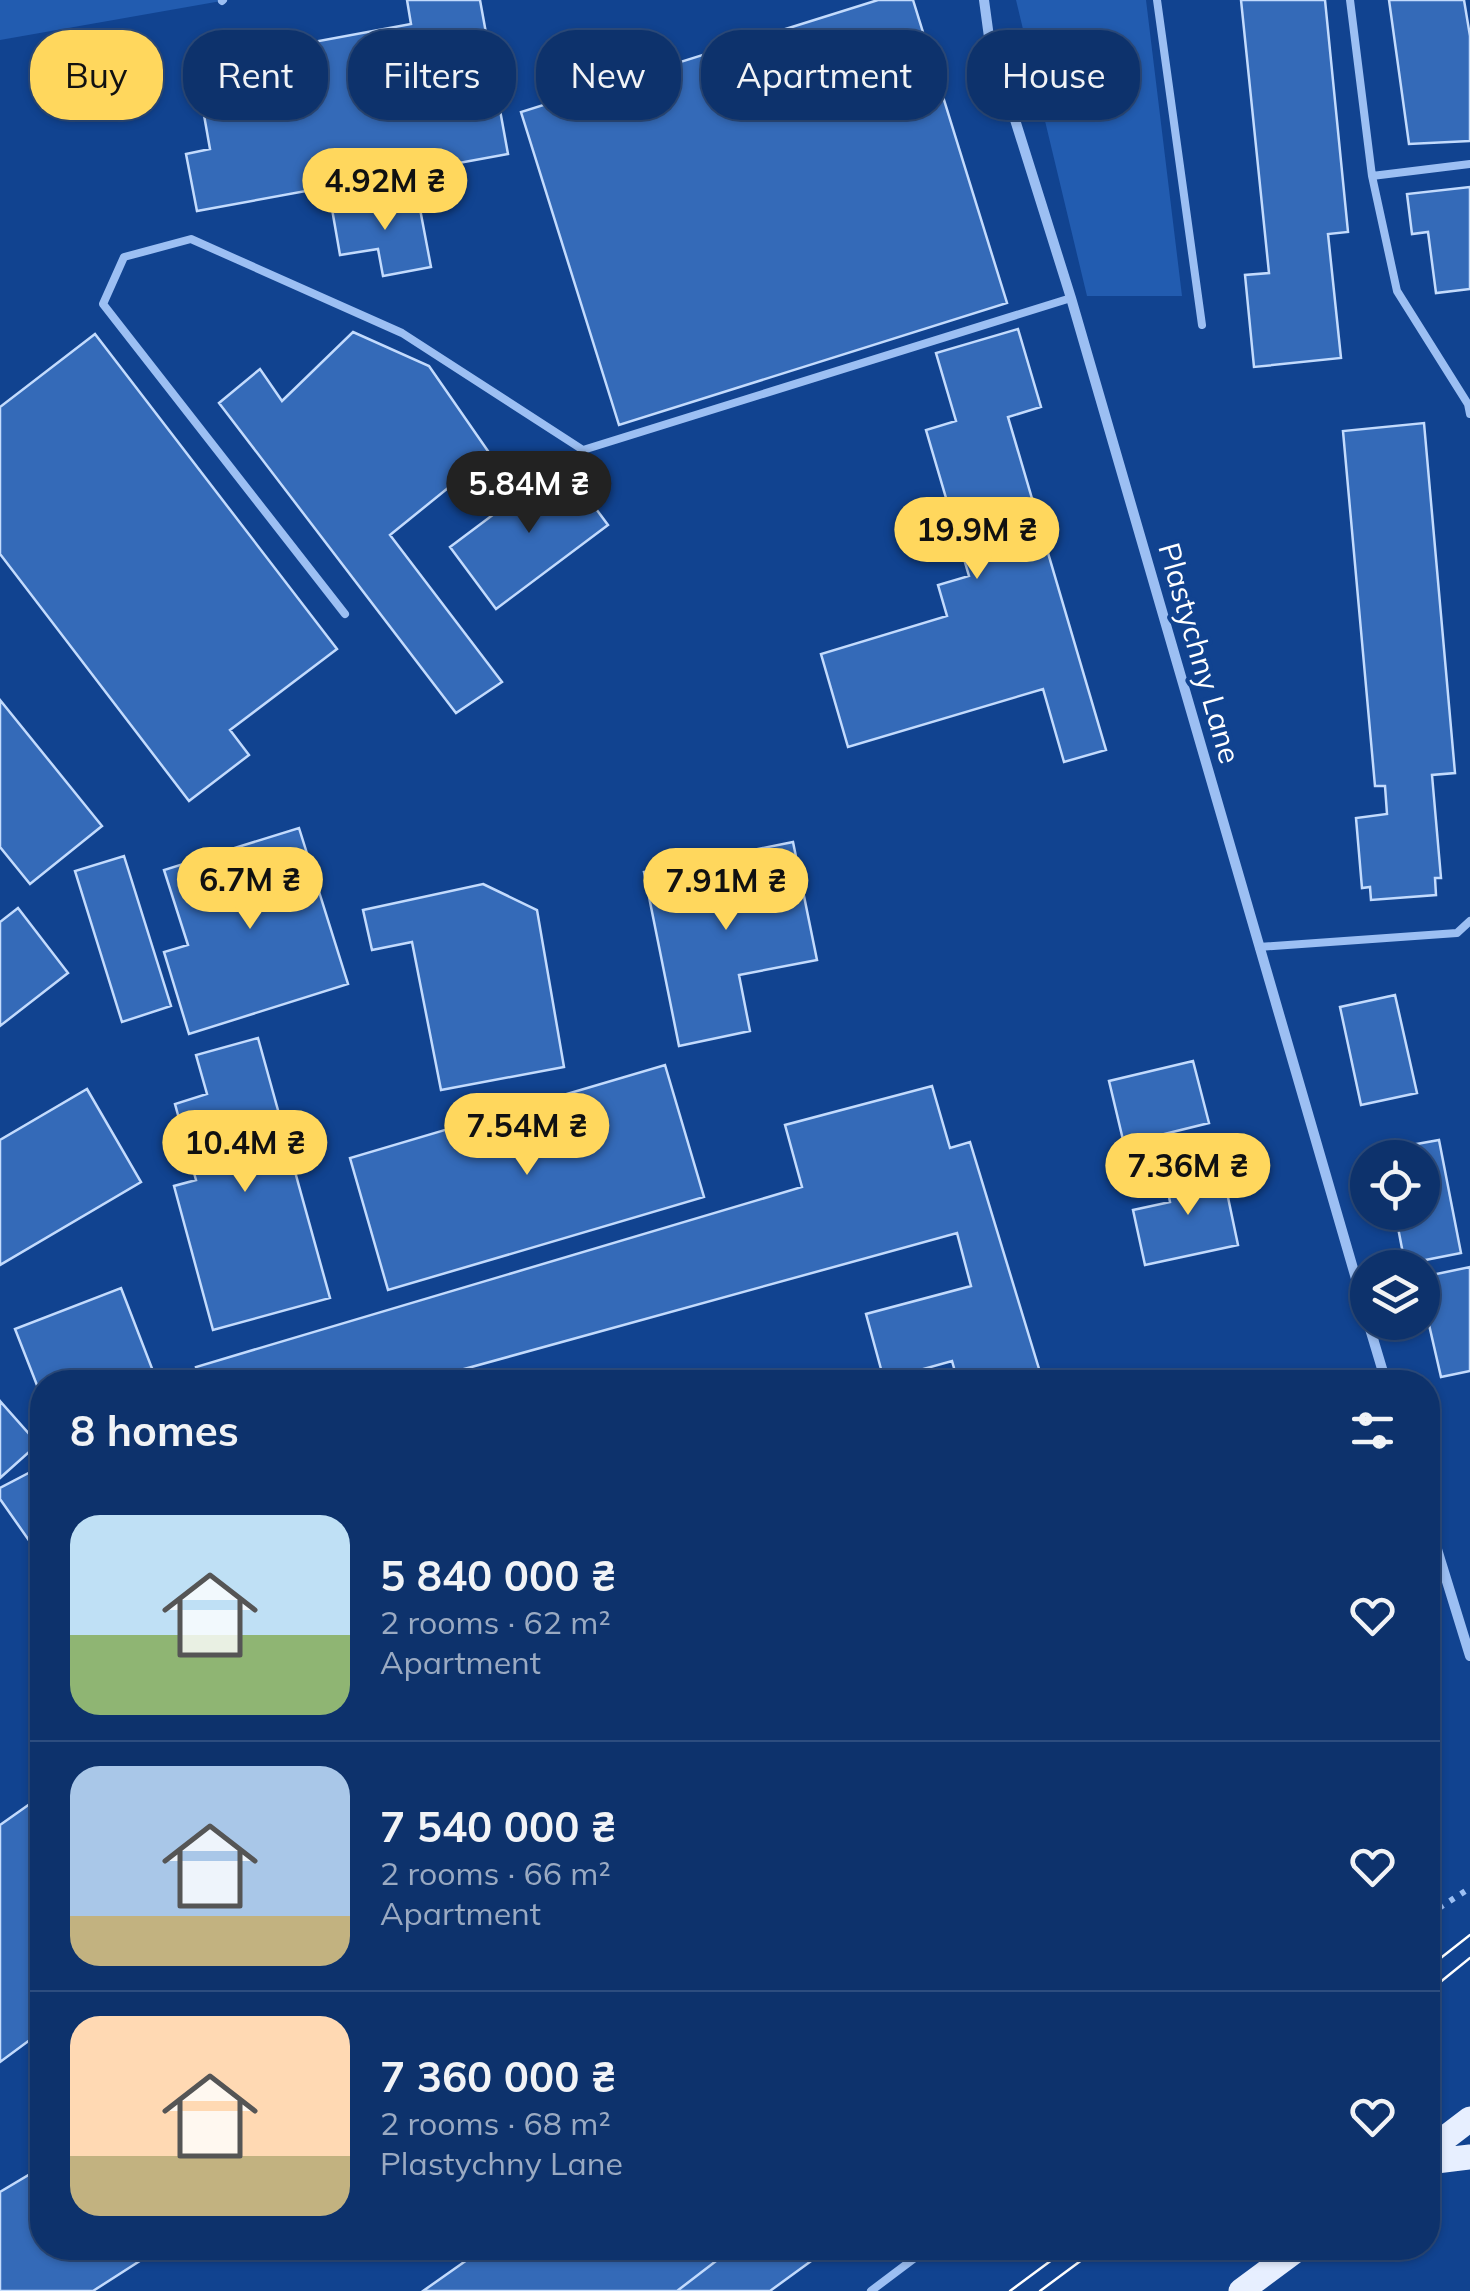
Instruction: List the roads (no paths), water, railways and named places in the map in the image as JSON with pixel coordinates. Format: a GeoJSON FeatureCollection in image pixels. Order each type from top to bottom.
{"type":"FeatureCollection","features":[{"type":"Feature","properties":{"kind":"main road"},"geometry":{"type":"LineString","coordinates":[[1440,2143],[1470,2119]]}},
{"type":"Feature","properties":{"kind":"main road"},"geometry":{"type":"LineString","coordinates":[[1440,2161],[1470,2157]]}},
{"type":"Feature","properties":{"kind":"main road"},"geometry":{"type":"LineString","coordinates":[[1240,2291],[1283,2260]]}},
{"type":"Feature","properties":{"kind":"street","name":"Plastychny Lane"},"geometry":{"type":"LineString","coordinates":[[984,0],[989,37],[1071,298],[1350,1259]]}},
{"type":"Feature","properties":{"kind":"street","name":"Plastychny Lane"},"geometry":{"type":"LineString","coordinates":[[1374,1340],[1382,1370]]}},
{"type":"Feature","properties":{"kind":"street"},"geometry":{"type":"LineString","coordinates":[[1440,1559],[1470,1656]]}},
{"type":"Feature","properties":{"kind":"lane"},"geometry":{"type":"LineString","coordinates":[[1157,0],[1202,325]]}},
{"type":"Feature","properties":{"kind":"lane"},"geometry":{"type":"LineString","coordinates":[[1350,0],[1372,176],[1398,291],[1468,404],[1470,414]]}},
{"type":"Feature","properties":{"kind":"lane"},"geometry":{"type":"LineString","coordinates":[[1372,176],[1470,164]]}},
{"type":"Feature","properties":{"kind":"lane"},"geometry":{"type":"LineString","coordinates":[[345,614],[102,304],[124,256],[191,240],[402,333],[583,450],[1071,298]]}},
{"type":"Feature","properties":{"kind":"lane"},"geometry":{"type":"LineString","coordinates":[[1259,947],[1457,933],[1470,921]]}},
{"type":"Feature","properties":{"kind":"lane"},"geometry":{"type":"LineString","coordinates":[[870,2291],[912,2260]]}},
{"type":"Feature","properties":{"kind":"tram line"},"geometry":{"type":"LineString","coordinates":[[1440,1959],[1470,1935]]}},
{"type":"Feature","properties":{"kind":"tram line"},"geometry":{"type":"LineString","coordinates":[[1440,1982],[1470,1958]]}},
{"type":"Feature","properties":{"kind":"tram line"},"geometry":{"type":"LineString","coordinates":[[1010,2291],[1052,2260]]}},
{"type":"Feature","properties":{"kind":"tram line"},"geometry":{"type":"LineString","coordinates":[[1040,2291],[1082,2260]]}}]}
